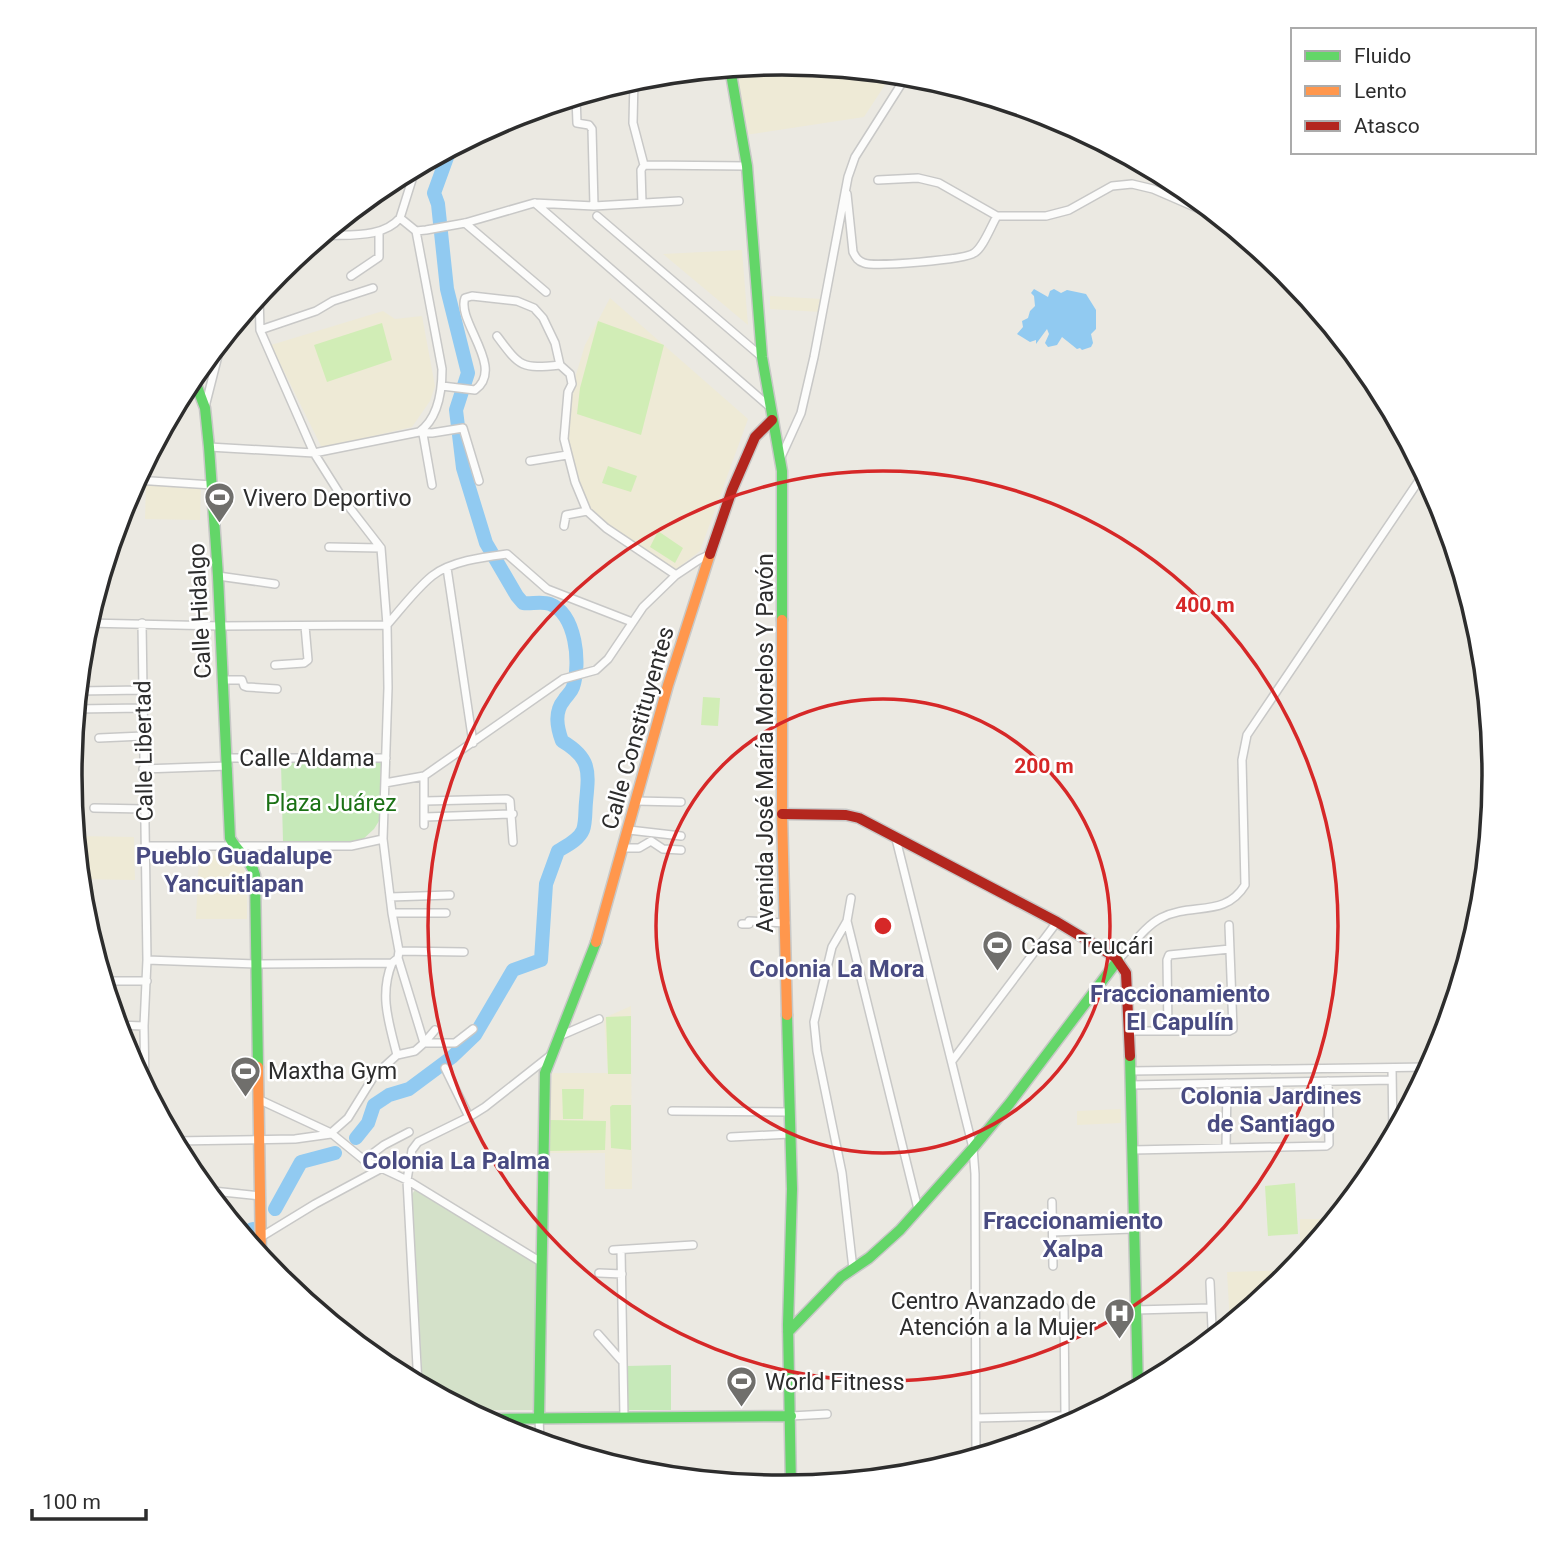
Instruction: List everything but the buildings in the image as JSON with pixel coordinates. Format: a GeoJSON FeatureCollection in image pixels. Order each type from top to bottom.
{"type":"FeatureCollection","features":[{"type":"Feature","properties":{"kind":"main road","name":"Avenida José María Morelos Y Pavón"},"geometry":{"type":"LineString","coordinates":[[732,77],[747,166],[762,357],[781,457],[783,499],[782,814],[792,1189],[788,1332],[791,1476]]}},
{"type":"Feature","properties":{"kind":"main road","name":"Calle Hidalgo"},"geometry":{"type":"LineString","coordinates":[[198,389],[205,408],[219,576],[230,838],[233,845]]}},
{"type":"Feature","properties":{"kind":"main road","name":"Calle Constituyentes"},"geometry":{"type":"LineString","coordinates":[[539,1418],[545,1073],[594,948],[668,685],[709,555],[732,490],[755,437],[762,427],[772,420]]}},
{"type":"Feature","properties":{"kind":"main road"},"geometry":{"type":"LineString","coordinates":[[782,814],[846,815],[870,823],[1058,922],[1118,960],[1126,973],[1127,981],[1138,1379]]}},
{"type":"Feature","properties":{"kind":"main road"},"geometry":{"type":"LineString","coordinates":[[233,845],[254,867],[258,964],[261,1242]]}},
{"type":"Feature","properties":{"kind":"main road"},"geometry":{"type":"LineString","coordinates":[[788,1332],[835,1283],[884,1245],[918,1209],[1010,1103],[1118,960]]}},
{"type":"Feature","properties":{"kind":"main road"},"geometry":{"type":"LineString","coordinates":[[506,1419],[791,1416]]}},
{"type":"Feature","properties":{"kind":"street"},"geometry":{"type":"LineString","coordinates":[[781,457],[801,413],[814,358],[846,184],[855,157],[900,86]]}},
{"type":"Feature","properties":{"kind":"street"},"geometry":{"type":"LineString","coordinates":[[634,92],[633,123],[643,165],[642,203]]}},
{"type":"Feature","properties":{"kind":"street"},"geometry":{"type":"LineString","coordinates":[[576,106],[576,121],[589,125],[592,130],[594,206]]}},
{"type":"Feature","properties":{"kind":"street"},"geometry":{"type":"LineString","coordinates":[[643,165],[747,166]]}},
{"type":"Feature","properties":{"kind":"street"},"geometry":{"type":"LineString","coordinates":[[878,180],[918,178],[939,183],[997,216],[1046,216],[1069,210],[1112,186],[1132,184],[1153,189],[1184,202]]}},
{"type":"Feature","properties":{"kind":"street"},"geometry":{"type":"LineString","coordinates":[[337,235],[379,232],[393,226],[400,218],[411,182]]}},
{"type":"Feature","properties":{"kind":"street"},"geometry":{"type":"LineString","coordinates":[[846,184],[853,252],[858,260],[867,264],[920,263],[972,255],[981,247],[997,216]]}},
{"type":"Feature","properties":{"kind":"street"},"geometry":{"type":"LineString","coordinates":[[416,231],[465,223],[534,202],[594,206],[679,201]]}},
{"type":"Feature","properties":{"kind":"street"},"geometry":{"type":"LineString","coordinates":[[534,202],[770,407]]}},
{"type":"Feature","properties":{"kind":"street"},"geometry":{"type":"LineString","coordinates":[[597,216],[762,357]]}},
{"type":"Feature","properties":{"kind":"street"},"geometry":{"type":"LineString","coordinates":[[400,218],[416,231],[439,344],[442,386],[438,403],[421,433],[432,485]]}},
{"type":"Feature","properties":{"kind":"street"},"geometry":{"type":"LineString","coordinates":[[465,223],[546,292]]}},
{"type":"Feature","properties":{"kind":"street"},"geometry":{"type":"LineString","coordinates":[[351,276],[379,257],[379,232]]}},
{"type":"Feature","properties":{"kind":"street"},"geometry":{"type":"LineString","coordinates":[[260,330],[373,288]]}},
{"type":"Feature","properties":{"kind":"street"},"geometry":{"type":"LineString","coordinates":[[442,386],[475,390],[481,384],[484,363],[475,333],[464,311],[464,300],[468,296],[517,301],[534,308],[544,317],[561,365],[568,371],[572,384],[568,392],[564,439],[587,511],[635,549],[676,575]]}},
{"type":"Feature","properties":{"kind":"street"},"geometry":{"type":"LineString","coordinates":[[259,311],[260,330],[314,453],[343,499],[381,548],[387,625],[383,839],[396,957],[424,1043]]}},
{"type":"Feature","properties":{"kind":"street"},"geometry":{"type":"LineString","coordinates":[[497,336],[520,364],[539,367],[561,365]]}},
{"type":"Feature","properties":{"kind":"street"},"geometry":{"type":"LineString","coordinates":[[205,408],[216,363]]}},
{"type":"Feature","properties":{"kind":"street"},"geometry":{"type":"LineString","coordinates":[[209,447],[314,453],[463,428],[479,481]]}},
{"type":"Feature","properties":{"kind":"street"},"geometry":{"type":"LineString","coordinates":[[530,461],[567,455]]}},
{"type":"Feature","properties":{"kind":"street"},"geometry":{"type":"LineString","coordinates":[[147,481],[212,485]]}},
{"type":"Feature","properties":{"kind":"street"},"geometry":{"type":"LineString","coordinates":[[1118,960],[1160,918],[1180,911],[1224,905],[1237,897],[1245,884],[1242,761],[1247,736],[1418,483]]}},
{"type":"Feature","properties":{"kind":"street"},"geometry":{"type":"LineString","coordinates":[[564,526],[566,515],[587,511]]}},
{"type":"Feature","properties":{"kind":"street"},"geometry":{"type":"LineString","coordinates":[[329,547],[381,548]]}},
{"type":"Feature","properties":{"kind":"street"},"geometry":{"type":"LineString","coordinates":[[99,623],[221,626],[387,625],[432,576],[447,568],[507,554],[547,589],[632,622]]}},
{"type":"Feature","properties":{"kind":"street"},"geometry":{"type":"LineString","coordinates":[[385,782],[424,776],[563,679],[592,672],[608,659],[643,607],[676,575],[709,555]]}},
{"type":"Feature","properties":{"kind":"street"},"geometry":{"type":"LineString","coordinates":[[447,568],[473,743]]}},
{"type":"Feature","properties":{"kind":"street"},"geometry":{"type":"LineString","coordinates":[[219,576],[275,584]]}},
{"type":"Feature","properties":{"kind":"street","name":"Calle Libertad"},"geometry":{"type":"LineString","coordinates":[[142,623],[147,960],[145,1064]]}},
{"type":"Feature","properties":{"kind":"street"},"geometry":{"type":"LineString","coordinates":[[275,665],[304,663],[308,660],[306,626]]}},
{"type":"Feature","properties":{"kind":"street"},"geometry":{"type":"LineString","coordinates":[[223,680],[242,680],[247,687],[277,689]]}},
{"type":"Feature","properties":{"kind":"street"},"geometry":{"type":"LineString","coordinates":[[87,691],[143,690]]}},
{"type":"Feature","properties":{"kind":"street"},"geometry":{"type":"LineString","coordinates":[[85,709],[143,708]]}},
{"type":"Feature","properties":{"kind":"street"},"geometry":{"type":"LineString","coordinates":[[99,738],[143,736]]}},
{"type":"Feature","properties":{"kind":"street","name":"Calle Aldama"},"geometry":{"type":"LineString","coordinates":[[143,769],[227,762],[386,758]]}},
{"type":"Feature","properties":{"kind":"street"},"geometry":{"type":"LineString","coordinates":[[424,776],[425,821],[513,814]]}},
{"type":"Feature","properties":{"kind":"street"},"geometry":{"type":"LineString","coordinates":[[425,801],[507,799],[513,814],[513,842]]}},
{"type":"Feature","properties":{"kind":"street"},"geometry":{"type":"LineString","coordinates":[[636,801],[681,802]]}},
{"type":"Feature","properties":{"kind":"street"},"geometry":{"type":"LineString","coordinates":[[94,808],[144,809]]}},
{"type":"Feature","properties":{"kind":"street"},"geometry":{"type":"LineString","coordinates":[[629,830],[681,836]]}},
{"type":"Feature","properties":{"kind":"street"},"geometry":{"type":"LineString","coordinates":[[145,846],[351,846],[383,839]]}},
{"type":"Feature","properties":{"kind":"street"},"geometry":{"type":"LineString","coordinates":[[896,839],[972,1148],[976,1448]]}},
{"type":"Feature","properties":{"kind":"street"},"geometry":{"type":"LineString","coordinates":[[624,848],[639,848],[651,841],[663,849],[681,850]]}},
{"type":"Feature","properties":{"kind":"street"},"geometry":{"type":"LineString","coordinates":[[390,897],[450,895]]}},
{"type":"Feature","properties":{"kind":"street"},"geometry":{"type":"LineString","coordinates":[[851,898],[847,921],[832,947],[814,1022],[817,1051],[842,1173],[853,1269]]}},
{"type":"Feature","properties":{"kind":"street"},"geometry":{"type":"LineString","coordinates":[[392,913],[446,914]]}},
{"type":"Feature","properties":{"kind":"street"},"geometry":{"type":"LineString","coordinates":[[742,924],[749,924],[749,921],[786,923]]}},
{"type":"Feature","properties":{"kind":"street"},"geometry":{"type":"LineString","coordinates":[[847,921],[918,1209]]}},
{"type":"Feature","properties":{"kind":"street"},"geometry":{"type":"LineString","coordinates":[[952,1061],[1058,922]]}},
{"type":"Feature","properties":{"kind":"street"},"geometry":{"type":"LineString","coordinates":[[1129,1031],[1233,1029],[1229,925]]}},
{"type":"Feature","properties":{"kind":"street"},"geometry":{"type":"LineString","coordinates":[[1168,1030],[1169,955],[1230,949]]}},
{"type":"Feature","properties":{"kind":"street"},"geometry":{"type":"LineString","coordinates":[[147,960],[258,964],[464,951]]}},
{"type":"Feature","properties":{"kind":"street"},"geometry":{"type":"LineString","coordinates":[[396,957],[385,985],[385,998],[397,1055]]}},
{"type":"Feature","properties":{"kind":"street"},"geometry":{"type":"LineString","coordinates":[[113,981],[147,982]]}},
{"type":"Feature","properties":{"kind":"street"},"geometry":{"type":"LineString","coordinates":[[562,1035],[599,1019]]}},
{"type":"Feature","properties":{"kind":"street"},"geometry":{"type":"LineString","coordinates":[[128,1025],[144,1026]]}},
{"type":"Feature","properties":{"kind":"street"},"geometry":{"type":"LineString","coordinates":[[424,1043],[455,1043],[473,1029]]}},
{"type":"Feature","properties":{"kind":"street"},"geometry":{"type":"LineString","coordinates":[[185,1141],[295,1139],[331,1133],[348,1118],[374,1076],[397,1055],[415,1051],[435,1030]]}},
{"type":"Feature","properties":{"kind":"street"},"geometry":{"type":"LineString","coordinates":[[417,1373],[407,1180],[412,1150],[418,1142],[469,1117],[553,1053]]}},
{"type":"Feature","properties":{"kind":"street"},"geometry":{"type":"LineString","coordinates":[[1130,1071],[1418,1067]]}},
{"type":"Feature","properties":{"kind":"street"},"geometry":{"type":"LineString","coordinates":[[445,1068],[469,1117]]}},
{"type":"Feature","properties":{"kind":"street"},"geometry":{"type":"LineString","coordinates":[[1392,1068],[1392,1119]]}},
{"type":"Feature","properties":{"kind":"street"},"geometry":{"type":"LineString","coordinates":[[1190,1070],[1190,1084]]}},
{"type":"Feature","properties":{"kind":"street"},"geometry":{"type":"LineString","coordinates":[[1131,1085],[1392,1080]]}},
{"type":"Feature","properties":{"kind":"street"},"geometry":{"type":"LineString","coordinates":[[1132,1150],[1326,1146],[1329,1144],[1328,1081]]}},
{"type":"Feature","properties":{"kind":"street"},"geometry":{"type":"LineString","coordinates":[[1226,1148],[1227,1083]]}},
{"type":"Feature","properties":{"kind":"street"},"geometry":{"type":"LineString","coordinates":[[260,1100],[331,1133],[364,1160],[407,1180],[541,1262]]}},
{"type":"Feature","properties":{"kind":"street"},"geometry":{"type":"LineString","coordinates":[[672,1111],[789,1112]]}},
{"type":"Feature","properties":{"kind":"street"},"geometry":{"type":"LineString","coordinates":[[364,1160],[391,1140],[408,1132]]}},
{"type":"Feature","properties":{"kind":"street"},"geometry":{"type":"LineString","coordinates":[[731,1137],[790,1134]]}},
{"type":"Feature","properties":{"kind":"street"},"geometry":{"type":"LineString","coordinates":[[261,1237],[382,1168]]}},
{"type":"Feature","properties":{"kind":"street"},"geometry":{"type":"LineString","coordinates":[[219,1192],[260,1196]]}},
{"type":"Feature","properties":{"kind":"street"},"geometry":{"type":"LineString","coordinates":[[1052,1202],[1053,1266]]}},
{"type":"Feature","properties":{"kind":"street"},"geometry":{"type":"LineString","coordinates":[[1053,1232],[1132,1229]]}},
{"type":"Feature","properties":{"kind":"street"},"geometry":{"type":"LineString","coordinates":[[624,1417],[622,1274],[617,1250],[693,1245]]}},
{"type":"Feature","properties":{"kind":"street"},"geometry":{"type":"LineString","coordinates":[[599,1273],[622,1274]]}},
{"type":"Feature","properties":{"kind":"street"},"geometry":{"type":"LineString","coordinates":[[1210,1282],[1212,1328]]}},
{"type":"Feature","properties":{"kind":"street"},"geometry":{"type":"LineString","coordinates":[[976,1418],[1065,1415],[1064,1307]]}},
{"type":"Feature","properties":{"kind":"street"},"geometry":{"type":"LineString","coordinates":[[1135,1310],[1211,1308]]}},
{"type":"Feature","properties":{"kind":"street"},"geometry":{"type":"LineString","coordinates":[[598,1334],[622,1361]]}},
{"type":"Feature","properties":{"kind":"street"},"geometry":{"type":"LineString","coordinates":[[791,1416],[827,1414]]}},
{"type":"Feature","properties":{"kind":"street"},"geometry":{"type":"LineString","coordinates":[[539,1418],[540,1432]]}},
{"type":"Feature","properties":{"kind":"shaded area"},"geometry":{"type":"Polygon","coordinates":[[[782,75],[886,83],[864,117],[745,135],[735,77],[782,75]]]}},
{"type":"Feature","properties":{"kind":"shaded area"},"geometry":{"type":"Polygon","coordinates":[[[742,250],[748,325],[663,254],[742,250]]]}},
{"type":"Feature","properties":{"kind":"shaded area"},"geometry":{"type":"Polygon","coordinates":[[[770,296],[822,299],[821,312],[770,309],[770,296]]]}},
{"type":"Feature","properties":{"kind":"shaded area"},"geometry":{"type":"Polygon","coordinates":[[[610,298],[748,419],[700,551],[674,571],[587,511],[564,434],[571,391],[585,345],[610,298]]]}},
{"type":"Feature","properties":{"kind":"shaded area"},"geometry":{"type":"Polygon","coordinates":[[[383,311],[395,319],[422,316],[435,386],[430,401],[412,427],[322,448],[271,345],[383,311]]]}},
{"type":"Feature","properties":{"kind":"shaded area"},"geometry":{"type":"Polygon","coordinates":[[[146,485],[201,486],[200,520],[145,519],[146,485]]]}},
{"type":"Feature","properties":{"kind":"shaded area"},"geometry":{"type":"Polygon","coordinates":[[[85,836],[134,837],[135,880],[90,879],[85,836]]]}},
{"type":"Feature","properties":{"kind":"shaded area"},"geometry":{"type":"Polygon","coordinates":[[[199,855],[230,856],[240,862],[247,875],[247,919],[196,919],[199,855]]]}},
{"type":"Feature","properties":{"kind":"shaded area"},"geometry":{"type":"Polygon","coordinates":[[[631,1006],[632,1189],[605,1189],[605,1153],[548,1153],[552,1073],[608,1073],[604,1018],[631,1006]]]}},
{"type":"Feature","properties":{"kind":"shaded area"},"geometry":{"type":"Polygon","coordinates":[[[1121,1109],[1121,1123],[1077,1125],[1077,1111],[1121,1109]]]}},
{"type":"Feature","properties":{"kind":"shaded area"},"geometry":{"type":"Polygon","coordinates":[[[1300,1219],[1323,1219],[1300,1246],[1300,1219]]]}},
{"type":"Feature","properties":{"kind":"shaded area"},"geometry":{"type":"Polygon","coordinates":[[[1277,1270],[1229,1314],[1227,1272],[1277,1270]]]}},
{"type":"Feature","properties":{"kind":"green space"},"geometry":{"type":"Polygon","coordinates":[[[598,321],[664,345],[641,435],[577,414],[580,388],[598,321]]]}},
{"type":"Feature","properties":{"kind":"green space"},"geometry":{"type":"Polygon","coordinates":[[[382,323],[392,360],[327,382],[314,345],[382,323]]]}},
{"type":"Feature","properties":{"kind":"green space"},"geometry":{"type":"Polygon","coordinates":[[[608,466],[637,476],[631,492],[602,483],[608,466]]]}},
{"type":"Feature","properties":{"kind":"green space"},"geometry":{"type":"Polygon","coordinates":[[[658,531],[683,548],[675,563],[650,547],[658,531]]]}},
{"type":"Feature","properties":{"kind":"green space"},"geometry":{"type":"Polygon","coordinates":[[[703,697],[720,698],[718,726],[701,725],[703,697]]]}},
{"type":"Feature","properties":{"kind":"green space","name":"Plaza Juárez"},"geometry":{"type":"Polygon","coordinates":[[[281,763],[381,763],[379,821],[374,829],[360,842],[283,842],[281,763]]]}},
{"type":"Feature","properties":{"kind":"green space"},"geometry":{"type":"Polygon","coordinates":[[[631,1016],[631,1074],[608,1074],[606,1017],[631,1016]]]}},
{"type":"Feature","properties":{"kind":"green space"},"geometry":{"type":"Polygon","coordinates":[[[562,1089],[584,1089],[583,1119],[563,1119],[562,1089]]]}},
{"type":"Feature","properties":{"kind":"green space"},"geometry":{"type":"Polygon","coordinates":[[[612,1105],[631,1105],[631,1150],[611,1148],[612,1105]]]}},
{"type":"Feature","properties":{"kind":"green space"},"geometry":{"type":"Polygon","coordinates":[[[550,1120],[606,1121],[605,1150],[548,1151],[550,1120]]]}},
{"type":"Feature","properties":{"kind":"green space"},"geometry":{"type":"Polygon","coordinates":[[[1295,1183],[1298,1234],[1268,1236],[1265,1186],[1295,1183]]]}},
{"type":"Feature","properties":{"kind":"green space"},"geometry":{"type":"Polygon","coordinates":[[[416,1189],[538,1262],[540,1410],[486,1410],[422,1376],[412,1194],[416,1189]]]}},
{"type":"Feature","properties":{"kind":"green space"},"geometry":{"type":"Polygon","coordinates":[[[671,1365],[671,1410],[626,1410],[626,1366],[671,1365]]]}},
{"type":"Feature","properties":{"kind":"water"},"geometry":{"type":"Polygon","coordinates":[[[1034,289],[1048,297],[1054,289],[1061,293],[1067,290],[1086,294],[1096,310],[1096,329],[1091,334],[1091,347],[1077,349],[1062,337],[1057,345],[1048,347],[1045,343],[1049,334],[1047,329],[1036,344],[1036,340],[1030,342],[1017,334],[1023,327],[1022,321],[1028,318],[1035,306],[1031,293],[1034,289]]]}},
{"type":"Feature","properties":{"kind":"waterway"},"geometry":{"type":"LineString","coordinates":[[356,1138],[368,1123],[374,1105],[389,1095],[409,1089],[452,1057],[475,1035],[513,970],[541,960],[546,884],[558,851],[579,837],[585,820],[588,782],[586,766],[578,753],[562,741],[557,720],[561,705],[572,689],[575,677],[576,653],[571,628],[559,609],[550,604],[523,603],[517,596],[486,543],[463,468],[456,410],[468,373],[447,289],[438,204],[434,193],[445,162]]}},
{"type":"Feature","properties":{"kind":"waterway"},"geometry":{"type":"LineString","coordinates":[[275,1209],[301,1162],[335,1153]]}},
{"type":"Feature","properties":{"kind":"traffic: fast"},"geometry":{"type":"LineString","coordinates":[[732,77],[747,166],[762,357],[782,471],[782,620]]}},
{"type":"Feature","properties":{"kind":"traffic: fast"},"geometry":{"type":"LineString","coordinates":[[198,389],[205,408],[209,447],[230,838],[255,875],[258,1067]]}},
{"type":"Feature","properties":{"kind":"traffic: fast"},"geometry":{"type":"LineString","coordinates":[[539,1417],[545,1073],[596,942]]}},
{"type":"Feature","properties":{"kind":"traffic: fast"},"geometry":{"type":"LineString","coordinates":[[788,1332],[841,1277],[869,1258],[900,1230],[973,1148],[1118,960]]}},
{"type":"Feature","properties":{"kind":"traffic: fast"},"geometry":{"type":"LineString","coordinates":[[787,1015],[792,1189],[788,1325],[791,1476]]}},
{"type":"Feature","properties":{"kind":"traffic: fast"},"geometry":{"type":"LineString","coordinates":[[1130,1056],[1138,1378]]}},
{"type":"Feature","properties":{"kind":"traffic: fast"},"geometry":{"type":"LineString","coordinates":[[506,1419],[791,1416]]}},
{"type":"Feature","properties":{"kind":"traffic: slow"},"geometry":{"type":"LineString","coordinates":[[596,942],[668,685],[710,554]]}},
{"type":"Feature","properties":{"kind":"traffic: slow"},"geometry":{"type":"LineString","coordinates":[[782,620],[782,814],[787,1015]]}},
{"type":"Feature","properties":{"kind":"traffic: slow"},"geometry":{"type":"LineString","coordinates":[[258,1067],[261,1242]]}},
{"type":"Feature","properties":{"kind":"traffic: jam"},"geometry":{"type":"LineString","coordinates":[[710,554],[732,490],[755,437],[772,420]]}},
{"type":"Feature","properties":{"kind":"traffic: jam"},"geometry":{"type":"LineString","coordinates":[[782,814],[846,815],[859,818],[1057,922],[1115,957],[1126,973],[1130,1056]]}},
{"type":"Feature","properties":{"kind":"place","name":"Vivero Deportivo"},"geometry":{"type":"Point","coordinates":[220,525]}},
{"type":"Feature","properties":{"kind":"place","name":"Casa Teucári"},"geometry":{"type":"Point","coordinates":[998,973]}},
{"type":"Feature","properties":{"kind":"place","name":"Maxtha Gym"},"geometry":{"type":"Point","coordinates":[245,1098]}},
{"type":"Feature","properties":{"kind":"place","name":"Centro Avanzado de Atención a la Mujer"},"geometry":{"type":"Point","coordinates":[1119,1341]}},
{"type":"Feature","properties":{"kind":"place","name":"World Fitness"},"geometry":{"type":"Point","coordinates":[742,1409]}},
{"type":"Feature","properties":{"kind":"district","name":"Pueblo Guadalupe Yancuitlapan"},"geometry":{"type":"Point","coordinates":[234,870]}},
{"type":"Feature","properties":{"kind":"district","name":"Colonia La Mora"},"geometry":{"type":"Point","coordinates":[837,969]}},
{"type":"Feature","properties":{"kind":"district","name":"Fraccionamiento El Capulín"},"geometry":{"type":"Point","coordinates":[1180,1008]}},
{"type":"Feature","properties":{"kind":"district","name":"Colonia Jardines de Santiago"},"geometry":{"type":"Point","coordinates":[1271,1110]}},
{"type":"Feature","properties":{"kind":"district","name":"Colonia La Palma"},"geometry":{"type":"Point","coordinates":[456,1161]}},
{"type":"Feature","properties":{"kind":"district","name":"Fraccionamiento Xalpa"},"geometry":{"type":"Point","coordinates":[1073,1235]}}]}
